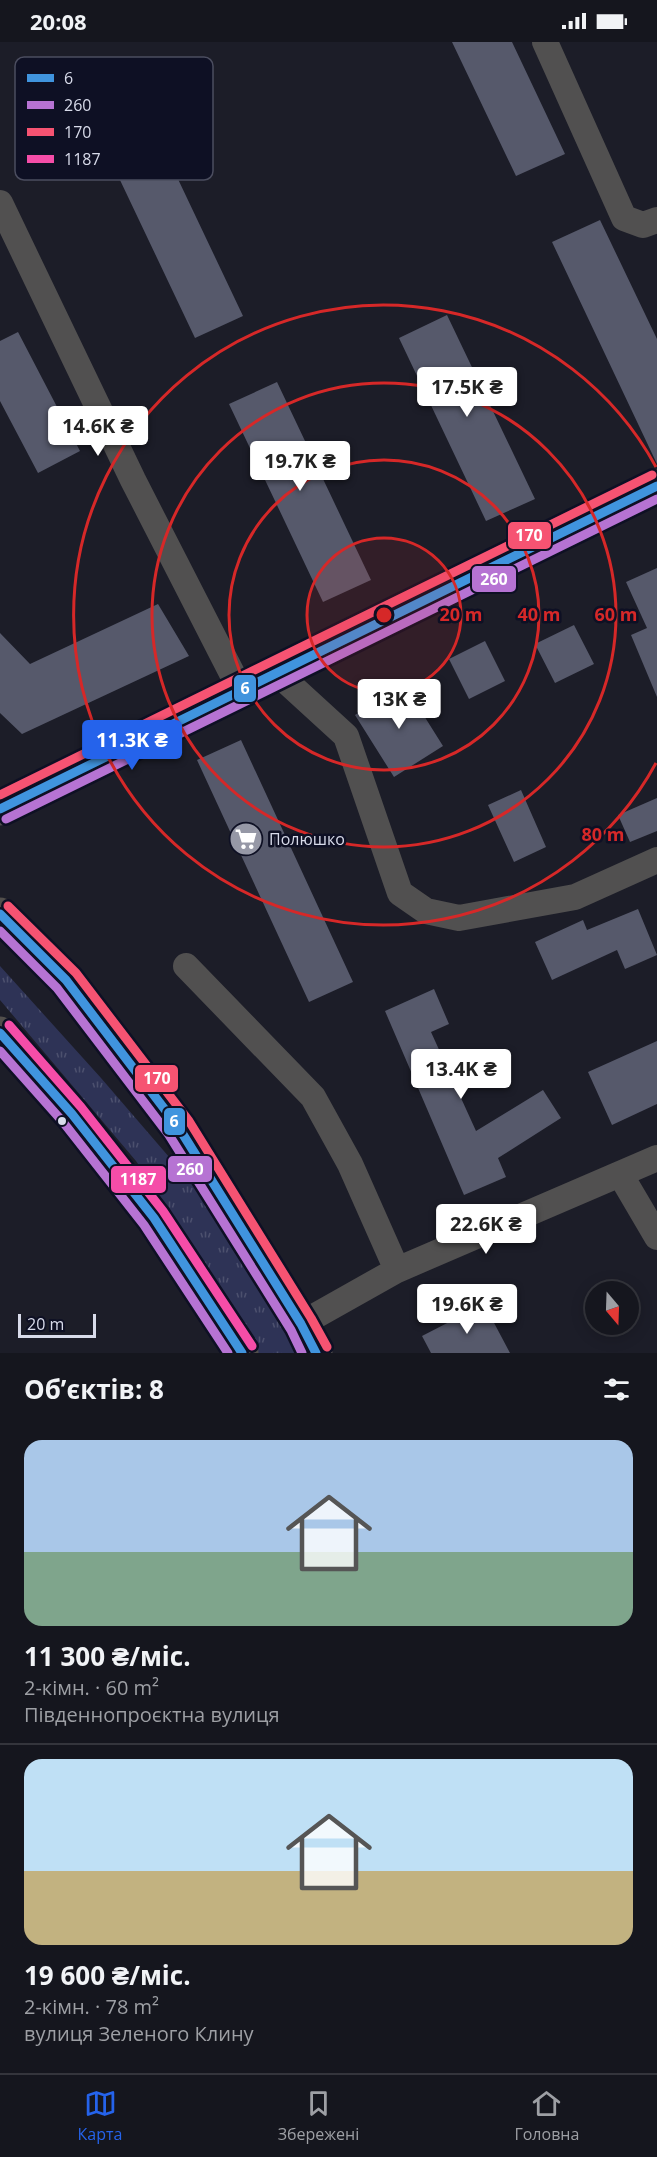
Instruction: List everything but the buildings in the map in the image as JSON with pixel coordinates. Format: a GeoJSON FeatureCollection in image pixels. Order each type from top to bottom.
{"type":"FeatureCollection","features":[{"type":"Feature","properties":{"kind":"main road"},"geometry":{"type":"LineString","coordinates":[[0,808],[657,486]]}},
{"type":"Feature","properties":{"kind":"main road"},"geometry":{"type":"LineString","coordinates":[[0,914],[66,980],[179,1128],[301,1324],[316,1353]]}},
{"type":"Feature","properties":{"kind":"main road"},"geometry":{"type":"LineString","coordinates":[[0,1033],[72,1114],[148,1209],[242,1353]]}},
{"type":"Feature","properties":{"kind":"street"},"geometry":{"type":"LineString","coordinates":[[544,42],[624,218],[644,225],[657,220]]}},
{"type":"Feature","properties":{"kind":"street"},"geometry":{"type":"LineString","coordinates":[[0,203],[133,480],[240,689]]}},
{"type":"Feature","properties":{"kind":"street"},"geometry":{"type":"LineString","coordinates":[[276,672],[346,736],[400,894],[426,911],[459,918],[574,897],[657,860]]}},
{"type":"Feature","properties":{"kind":"street"},"geometry":{"type":"LineString","coordinates":[[186,966],[313,1097],[350,1164],[397,1270]]}},
{"type":"Feature","properties":{"kind":"street"},"geometry":{"type":"LineString","coordinates":[[301,1324],[397,1270],[657,1158]]}},
{"type":"Feature","properties":{"kind":"street"},"geometry":{"type":"LineString","coordinates":[[620,1173],[657,1237]]}},
{"type":"Feature","properties":{"kind":"green space"},"geometry":{"type":"Polygon","coordinates":[[[0,966],[101,1078],[219,1215],[298,1353],[256,1353],[199,1254],[136,1161],[0,1000],[0,966]]]}},
{"type":"Feature","properties":{"kind":"transit line","name":"170"},"geometry":{"type":"LineString","coordinates":[[0,795],[652,475]]}},
{"type":"Feature","properties":{"kind":"transit line","name":"6"},"geometry":{"type":"LineString","coordinates":[[0,809],[657,486]]}},
{"type":"Feature","properties":{"kind":"transit line","name":"260"},"geometry":{"type":"LineString","coordinates":[[6,819],[657,499]]}},
{"type":"Feature","properties":{"kind":"transit line","name":"170"},"geometry":{"type":"LineString","coordinates":[[8,906],[76,973],[189,1121],[327,1347]]}},
{"type":"Feature","properties":{"kind":"transit line","name":"6"},"geometry":{"type":"LineString","coordinates":[[0,914],[66,980],[179,1128],[301,1324],[316,1353]]}},
{"type":"Feature","properties":{"kind":"transit line","name":"260"},"geometry":{"type":"LineString","coordinates":[[0,931],[57,988],[169,1135],[291,1330],[302,1353]]}},
{"type":"Feature","properties":{"kind":"transit line","name":"1187"},"geometry":{"type":"LineString","coordinates":[[9,1025],[81,1107],[163,1211],[252,1346]]}},
{"type":"Feature","properties":{"kind":"transit line","name":"6"},"geometry":{"type":"LineString","coordinates":[[0,1033],[72,1114],[154,1218],[242,1353]]}},
{"type":"Feature","properties":{"kind":"transit line","name":"260"},"geometry":{"type":"LineString","coordinates":[[0,1051],[63,1122],[144,1225],[228,1353]]}},
{"type":"Feature","properties":{"kind":"place","name":"Полюшко"},"geometry":{"type":"Point","coordinates":[246,839]}}]}
